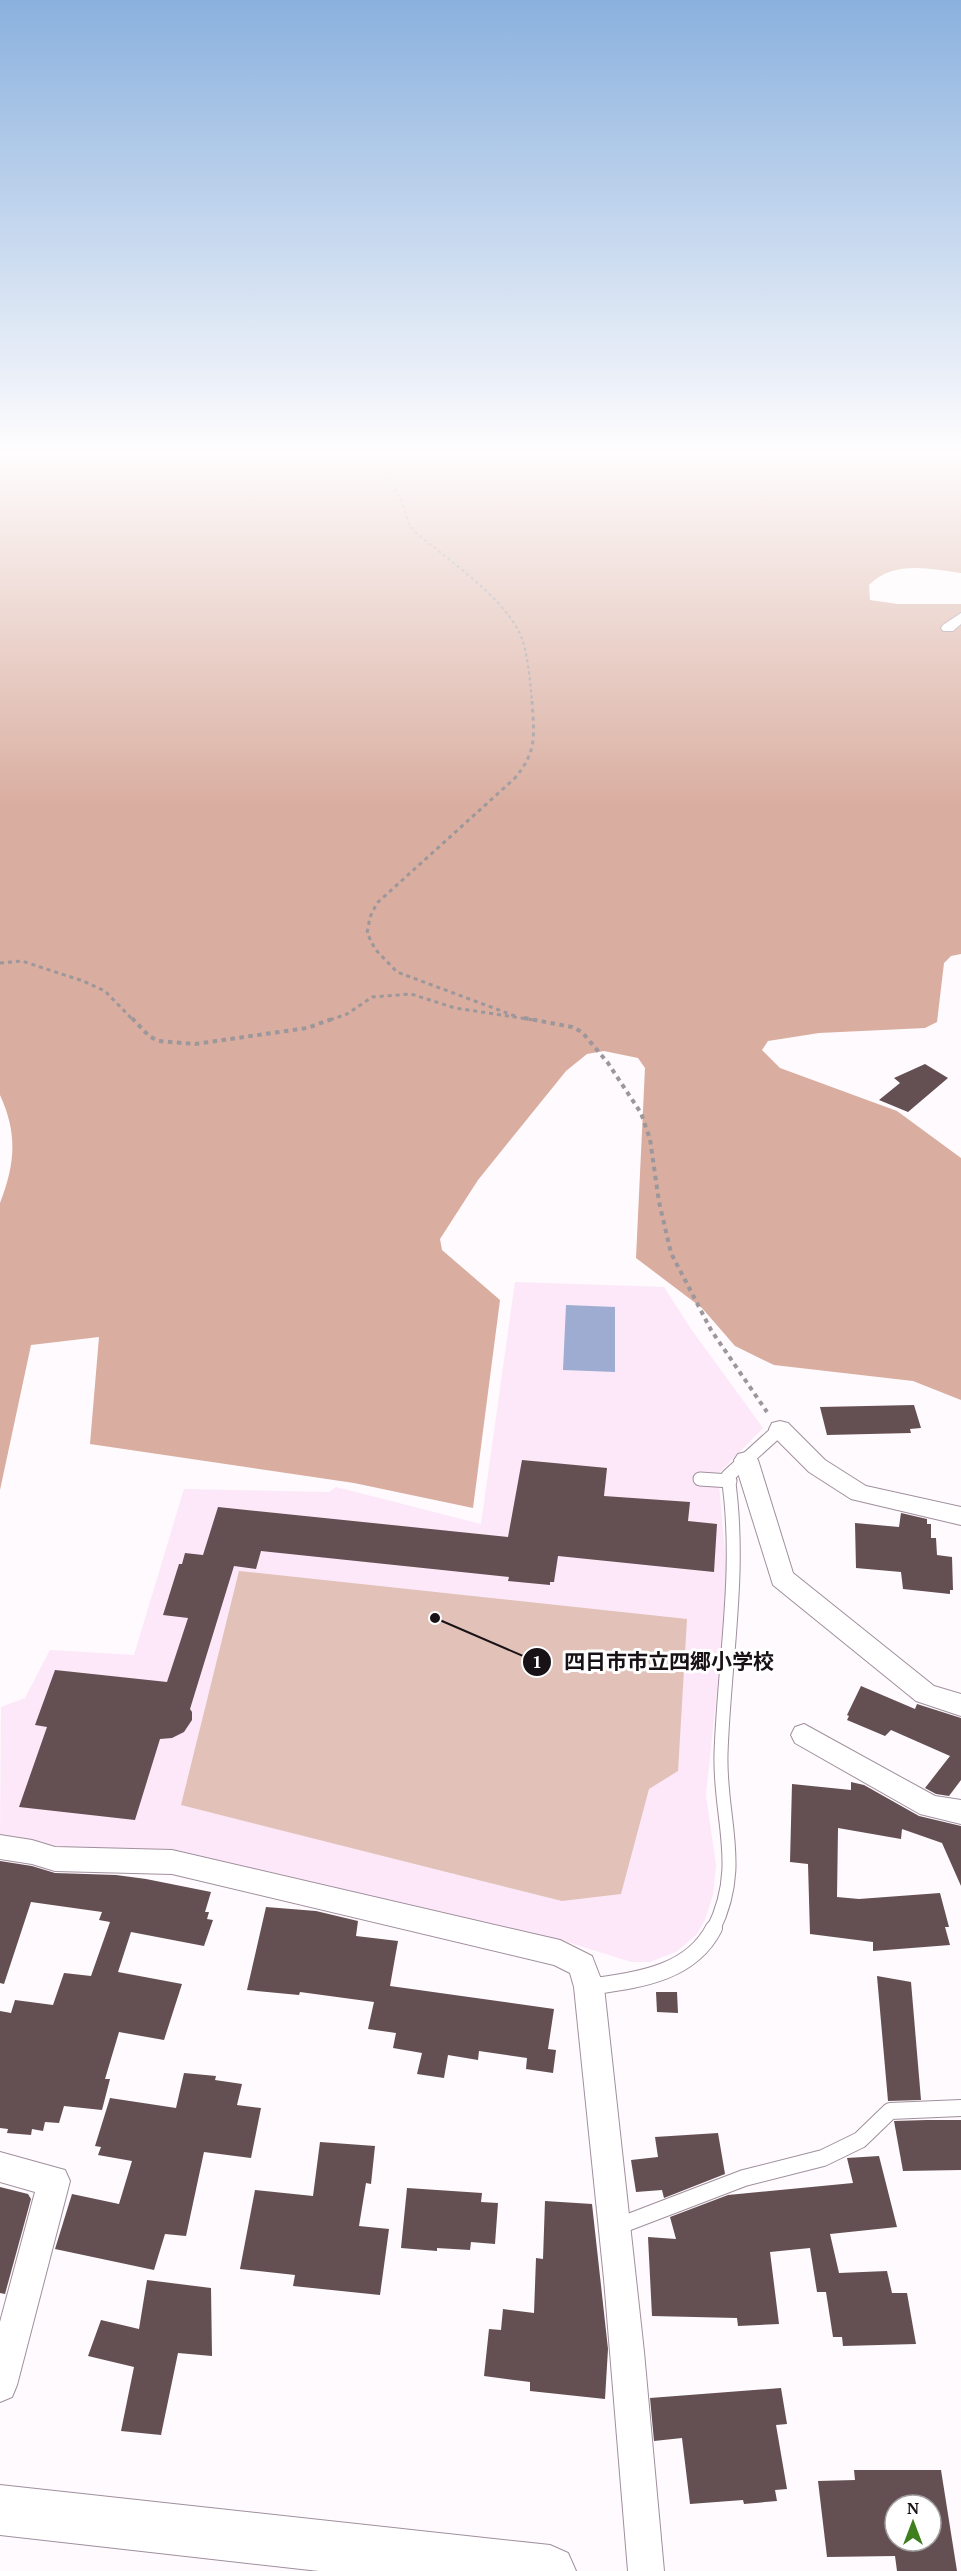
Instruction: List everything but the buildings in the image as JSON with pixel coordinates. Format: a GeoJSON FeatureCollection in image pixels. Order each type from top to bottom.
{"type":"FeatureCollection","features":[{"type":"Feature","properties":{"kind":"street"},"geometry":{"type":"LineString","coordinates":[[948,628],[961,617]]}},
{"type":"Feature","properties":{"kind":"street"},"geometry":{"type":"LineString","coordinates":[[780,1429],[817,1466],[858,1493],[961,1516]]}},
{"type":"Feature","properties":{"kind":"street"},"geometry":{"type":"LineString","coordinates":[[746,1460],[782,1578],[925,1694],[961,1705]]}},
{"type":"Feature","properties":{"kind":"street"},"geometry":{"type":"LineString","coordinates":[[804,1735],[930,1806],[961,1812]]}},
{"type":"Feature","properties":{"kind":"street"},"geometry":{"type":"LineString","coordinates":[[0,1847],[32,1852],[55,1859],[172,1863],[444,1924],[560,1953],[582,1965],[589,1987],[616,2227],[632,2388],[646,2571]]}},
{"type":"Feature","properties":{"kind":"street"},"geometry":{"type":"LineString","coordinates":[[0,2167],[54,2181],[0,2385]]}},
{"type":"Feature","properties":{"kind":"street"},"geometry":{"type":"LineString","coordinates":[[0,2510],[550,2571]]}},
{"type":"Feature","properties":{"kind":"lane"},"geometry":{"type":"LineString","coordinates":[[589,1987],[637,1980],[683,1964],[707,1941],[723,1908],[730,1875],[731,1840],[723,1797],[721,1755],[737,1561],[729,1476],[780,1429]]}},
{"type":"Feature","properties":{"kind":"lane"},"geometry":{"type":"LineString","coordinates":[[700,1479],[730,1481]]}},
{"type":"Feature","properties":{"kind":"lane"},"geometry":{"type":"LineString","coordinates":[[616,2227],[744,2178],[824,2158],[860,2140],[890,2111],[961,2108]]}},
{"type":"Feature","properties":{"kind":"path"},"geometry":{"type":"LineString","coordinates":[[461,570],[500,605],[519,631],[530,676],[534,738],[527,764],[514,780],[377,903],[370,917],[367,933],[375,949],[397,972],[524,1020]]}},
{"type":"Feature","properties":{"kind":"path"},"geometry":{"type":"LineString","coordinates":[[0,963],[22,962],[83,981],[105,991],[149,1036],[158,1041],[174,1044],[195,1044],[307,1028],[347,1014],[372,997],[411,994],[454,1008],[572,1027],[582,1032],[608,1063],[641,1113],[650,1139],[659,1202],[671,1253],[711,1330],[735,1368],[780,1429]]}},
{"type":"Feature","properties":{"kind":"shaded area"},"geometry":{"type":"Polygon","coordinates":[[[0,570],[897,570],[879,577],[869,585],[870,600],[898,604],[961,604],[961,954],[951,956],[944,963],[937,1022],[925,1028],[819,1033],[768,1041],[762,1050],[780,1068],[897,1111],[961,1158],[961,1400],[913,1381],[774,1365],[735,1346],[702,1308],[636,1258],[645,1068],[638,1058],[604,1051],[587,1054],[566,1071],[478,1180],[440,1239],[442,1250],[500,1300],[473,1508],[354,1483],[90,1444],[99,1337],[31,1345],[0,1490],[0,1203],[9,1175],[12,1136],[6,1109],[0,1095],[0,570]]]}},
{"type":"Feature","properties":{"kind":"shaded area"},"geometry":{"type":"Polygon","coordinates":[[[939,570],[961,570],[961,573],[939,570]]]}},
{"type":"Feature","properties":{"kind":"shaded area"},"geometry":{"type":"Polygon","coordinates":[[[515,1282],[664,1287],[691,1329],[763,1428],[718,1474],[726,1563],[726,1604],[706,1795],[716,1865],[713,1895],[705,1920],[697,1934],[676,1952],[650,1962],[631,1962],[564,1941],[295,1880],[56,1850],[0,1839],[1,1707],[25,1698],[50,1650],[134,1655],[184,1489],[329,1492],[336,1487],[481,1524],[515,1282]]]}},
{"type":"Feature","properties":{"kind":"shaded area"},"geometry":{"type":"Polygon","coordinates":[[[239,1571],[687,1619],[678,1771],[649,1789],[621,1894],[562,1901],[181,1805],[239,1571]]]}},
{"type":"Feature","properties":{"kind":"water"},"geometry":{"type":"Polygon","coordinates":[[[566,1305],[615,1307],[615,1372],[563,1370],[566,1305]]]}},
{"type":"Feature","properties":{"kind":"place","name":"四日市市立四郷小学校"},"geometry":{"type":"Point","coordinates":[435,1618]}}]}
